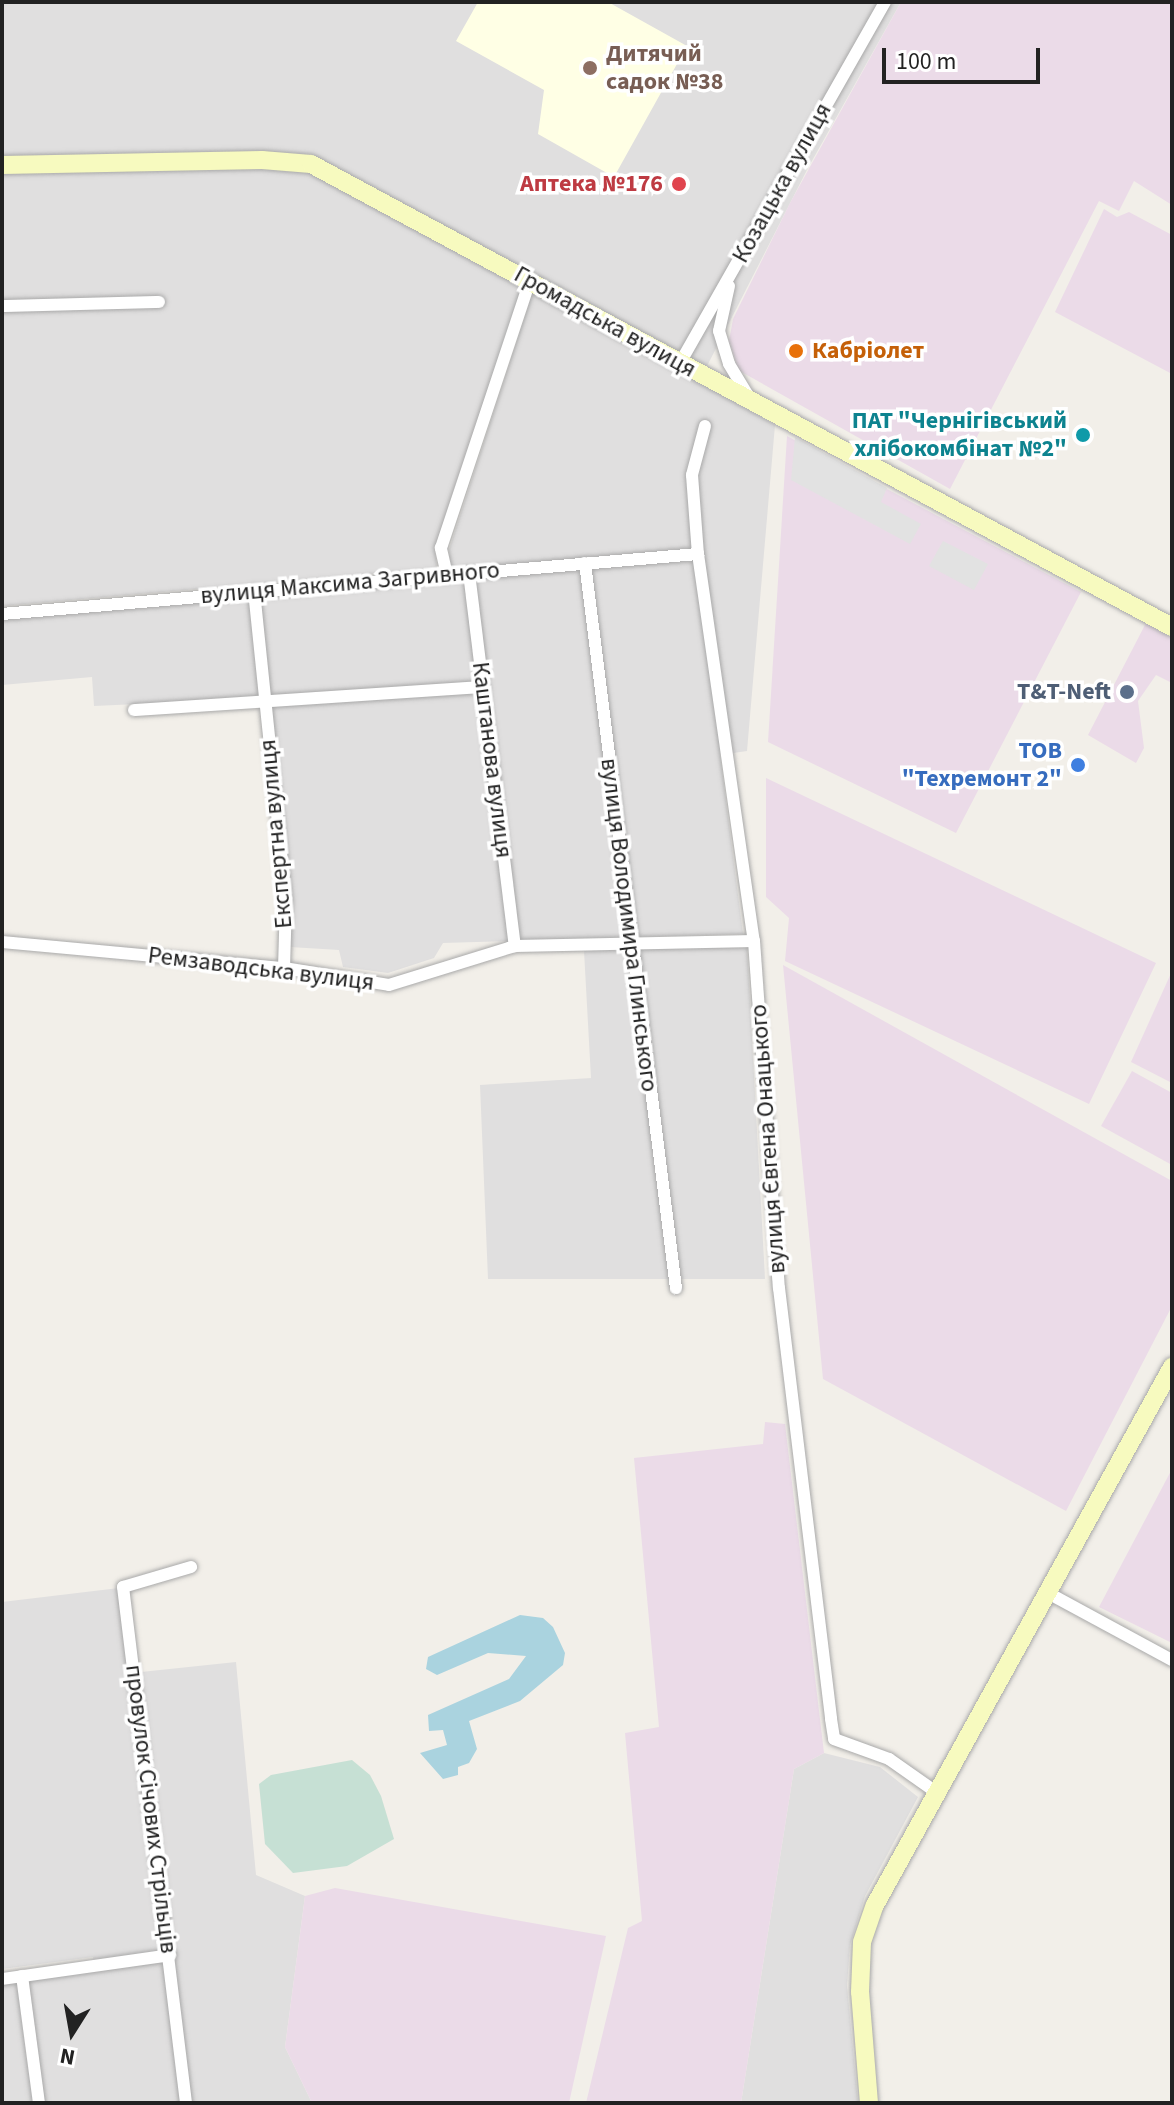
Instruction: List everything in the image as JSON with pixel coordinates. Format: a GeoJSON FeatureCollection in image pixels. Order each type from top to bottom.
{"type":"FeatureCollection","features":[{"type":"Feature","properties":{"kind":"street","name":"Козацька вулиця"},"geometry":{"type":"LineString","coordinates":[[680,363],[885,2]]}},
{"type":"Feature","properties":{"kind":"street","name":"Громадська вулиця"},"geometry":{"type":"LineString","coordinates":[[2,165],[262,160],[311,164],[753,405],[1172,627]]}},
{"type":"Feature","properties":{"kind":"street"},"geometry":{"type":"LineString","coordinates":[[734,267],[719,331],[729,364],[753,405]]}},
{"type":"Feature","properties":{"kind":"street"},"geometry":{"type":"LineString","coordinates":[[447,575],[441,548],[530,281]]}},
{"type":"Feature","properties":{"kind":"street"},"geometry":{"type":"LineString","coordinates":[[2,306],[159,302]]}},
{"type":"Feature","properties":{"kind":"street","name":"вулиця Євгена Онацького"},"geometry":{"type":"LineString","coordinates":[[705,426],[692,475],[698,554],[754,941],[779,1288],[834,1739],[889,1759],[936,1792]]}},
{"type":"Feature","properties":{"kind":"street","name":"вулиця Максима Загривного"},"geometry":{"type":"LineString","coordinates":[[2,614],[698,554]]}},
{"type":"Feature","properties":{"kind":"street","name":"вулиця Володимира Глинського"},"geometry":{"type":"LineString","coordinates":[[585,563],[630,941],[676,1288]]}},
{"type":"Feature","properties":{"kind":"street","name":"Каштанова вулиця"},"geometry":{"type":"LineString","coordinates":[[469,573],[515,946]]}},
{"type":"Feature","properties":{"kind":"street","name":"Експертна вулиця"},"geometry":{"type":"LineString","coordinates":[[254,591],[286,901],[284,968]]}},
{"type":"Feature","properties":{"kind":"street"},"geometry":{"type":"LineString","coordinates":[[134,710],[483,687]]}},
{"type":"Feature","properties":{"kind":"street","name":"Ремзаводська вулиця"},"geometry":{"type":"LineString","coordinates":[[2,942],[284,968],[389,985],[515,946],[630,941],[754,941]]}},
{"type":"Feature","properties":{"kind":"street"},"geometry":{"type":"LineString","coordinates":[[869,2103],[860,1992],[862,1942],[875,1905],[1172,1367]]}},
{"type":"Feature","properties":{"kind":"street","name":"провулок Січових Стрільців"},"geometry":{"type":"LineString","coordinates":[[186,2103],[123,1587],[191,1567]]}},
{"type":"Feature","properties":{"kind":"street"},"geometry":{"type":"LineString","coordinates":[[1048,1593],[1172,1660]]}},
{"type":"Feature","properties":{"kind":"street"},"geometry":{"type":"LineString","coordinates":[[2,1979],[170,1955]]}},
{"type":"Feature","properties":{"kind":"street"},"geometry":{"type":"LineString","coordinates":[[22,1976],[39,2103]]}},
{"type":"Feature","properties":{"kind":"shaded area"},"geometry":{"type":"Polygon","coordinates":[[[2,2],[901,2],[808,168],[705,370],[324,163],[2,162],[2,2]]]}},
{"type":"Feature","properties":{"kind":"shaded area","name":"Дитячий садок №38"},"geometry":{"type":"Polygon","coordinates":[[[478,2],[608,2],[687,46],[614,177],[538,134],[544,90],[456,41],[478,2]]]}},
{"type":"Feature","properties":{"kind":"shaded area"},"geometry":{"type":"Polygon","coordinates":[[[901,2],[1172,2],[1172,205],[1134,181],[1119,211],[1099,201],[950,489],[738,370],[729,341],[733,319],[790,203],[901,2]]]}},
{"type":"Feature","properties":{"kind":"shaded area"},"geometry":{"type":"Polygon","coordinates":[[[292,164],[521,280],[519,301],[435,549],[437,568],[2,606],[2,168],[292,164]]]}},
{"type":"Feature","properties":{"kind":"shaded area"},"geometry":{"type":"Polygon","coordinates":[[[1104,209],[1117,217],[1129,212],[1172,235],[1172,374],[1055,312],[1104,209]]]}},
{"type":"Feature","properties":{"kind":"shaded area"},"geometry":{"type":"Polygon","coordinates":[[[534,288],[775,425],[747,751],[720,755],[743,934],[443,943],[434,958],[388,973],[343,967],[339,950],[290,947],[268,698],[94,706],[92,677],[2,685],[2,619],[449,580],[449,550],[534,288]]]}},
{"type":"Feature","properties":{"kind":"shaded area"},"geometry":{"type":"Polygon","coordinates":[[[787,436],[1081,592],[956,833],[768,742],[787,436]]]}},
{"type":"Feature","properties":{"kind":"shaded area"},"geometry":{"type":"Polygon","coordinates":[[[795,437],[887,488],[881,502],[921,524],[910,544],[791,480],[795,437]]]}},
{"type":"Feature","properties":{"kind":"shaded area"},"geometry":{"type":"Polygon","coordinates":[[[943,541],[988,564],[974,590],[929,566],[943,541]]]}},
{"type":"Feature","properties":{"kind":"shaded area","name":"T&T-Neft"},"geometry":{"type":"Polygon","coordinates":[[[1146,623],[1172,638],[1172,683],[1156,675],[1138,701],[1144,748],[1136,763],[1088,735],[1146,623]]]}},
{"type":"Feature","properties":{"kind":"shaded area"},"geometry":{"type":"Polygon","coordinates":[[[766,778],[1156,963],[1089,1104],[785,961],[789,918],[766,897],[766,778]]]}},
{"type":"Feature","properties":{"kind":"shaded area"},"geometry":{"type":"Polygon","coordinates":[[[638,947],[747,948],[765,1279],[488,1279],[480,1085],[591,1078],[584,951],[625,948],[643,1075],[638,947]]]}},
{"type":"Feature","properties":{"kind":"shaded area"},"geometry":{"type":"Polygon","coordinates":[[[783,965],[1172,1181],[1172,1306],[1066,1511],[823,1379],[783,965]]]}},
{"type":"Feature","properties":{"kind":"shaded area"},"geometry":{"type":"Polygon","coordinates":[[[1172,971],[1172,1083],[1131,1062],[1172,971]]]}},
{"type":"Feature","properties":{"kind":"shaded area"},"geometry":{"type":"Polygon","coordinates":[[[1132,1071],[1172,1093],[1172,1165],[1101,1126],[1132,1071]]]}},
{"type":"Feature","properties":{"kind":"shaded area"},"geometry":{"type":"Polygon","coordinates":[[[765,1422],[785,1424],[824,1753],[794,1769],[741,2103],[586,2103],[628,1928],[642,1921],[625,1733],[659,1727],[634,1458],[763,1444],[765,1422]]]}},
{"type":"Feature","properties":{"kind":"shaded area"},"geometry":{"type":"Polygon","coordinates":[[[1172,1469],[1172,1643],[1099,1607],[1172,1469]]]}},
{"type":"Feature","properties":{"kind":"shaded area"},"geometry":{"type":"Polygon","coordinates":[[[119,1588],[153,1791],[141,1672],[236,1662],[256,1875],[305,1896],[285,2047],[312,2103],[2,2103],[2,1983],[95,1970],[93,1957],[2,1969],[2,1602],[119,1588]]]}},
{"type":"Feature","properties":{"kind":"shaded area"},"geometry":{"type":"Polygon","coordinates":[[[824,1753],[880,1767],[918,1797],[865,1896],[850,1945],[847,1986],[858,2103],[741,2103],[794,1769],[824,1753]]]}},
{"type":"Feature","properties":{"kind":"shaded area"},"geometry":{"type":"Polygon","coordinates":[[[352,1760],[370,1775],[381,1796],[394,1839],[347,1866],[293,1873],[265,1844],[259,1784],[271,1775],[352,1760]]]}},
{"type":"Feature","properties":{"kind":"shaded area"},"geometry":{"type":"Polygon","coordinates":[[[335,1888],[606,1936],[569,2103],[312,2103],[285,2047],[305,1896],[335,1888]]]}},
{"type":"Feature","properties":{"kind":"water"},"geometry":{"type":"Polygon","coordinates":[[[520,1615],[543,1618],[553,1627],[565,1653],[563,1665],[520,1701],[469,1721],[477,1749],[469,1763],[458,1767],[458,1775],[443,1779],[420,1753],[447,1745],[443,1730],[429,1731],[428,1715],[509,1679],[526,1656],[488,1653],[437,1675],[426,1669],[428,1657],[520,1615]]]}},
{"type":"Feature","properties":{"kind":"place","name":"Дитячий садок №38"},"geometry":{"type":"Point","coordinates":[590,68]}},
{"type":"Feature","properties":{"kind":"place","name":"Аптека №176"},"geometry":{"type":"Point","coordinates":[679,184]}},
{"type":"Feature","properties":{"kind":"place","name":"Кабріолет"},"geometry":{"type":"Point","coordinates":[796,351]}},
{"type":"Feature","properties":{"kind":"place","name":"ПАТ \"Чернігівський хлібокомбінат №2\""},"geometry":{"type":"Point","coordinates":[1083,435]}},
{"type":"Feature","properties":{"kind":"place","name":"T&T-Neft"},"geometry":{"type":"Point","coordinates":[1127,692]}},
{"type":"Feature","properties":{"kind":"place","name":"ТОВ \"Техремонт 2\""},"geometry":{"type":"Point","coordinates":[1078,765]}}]}
